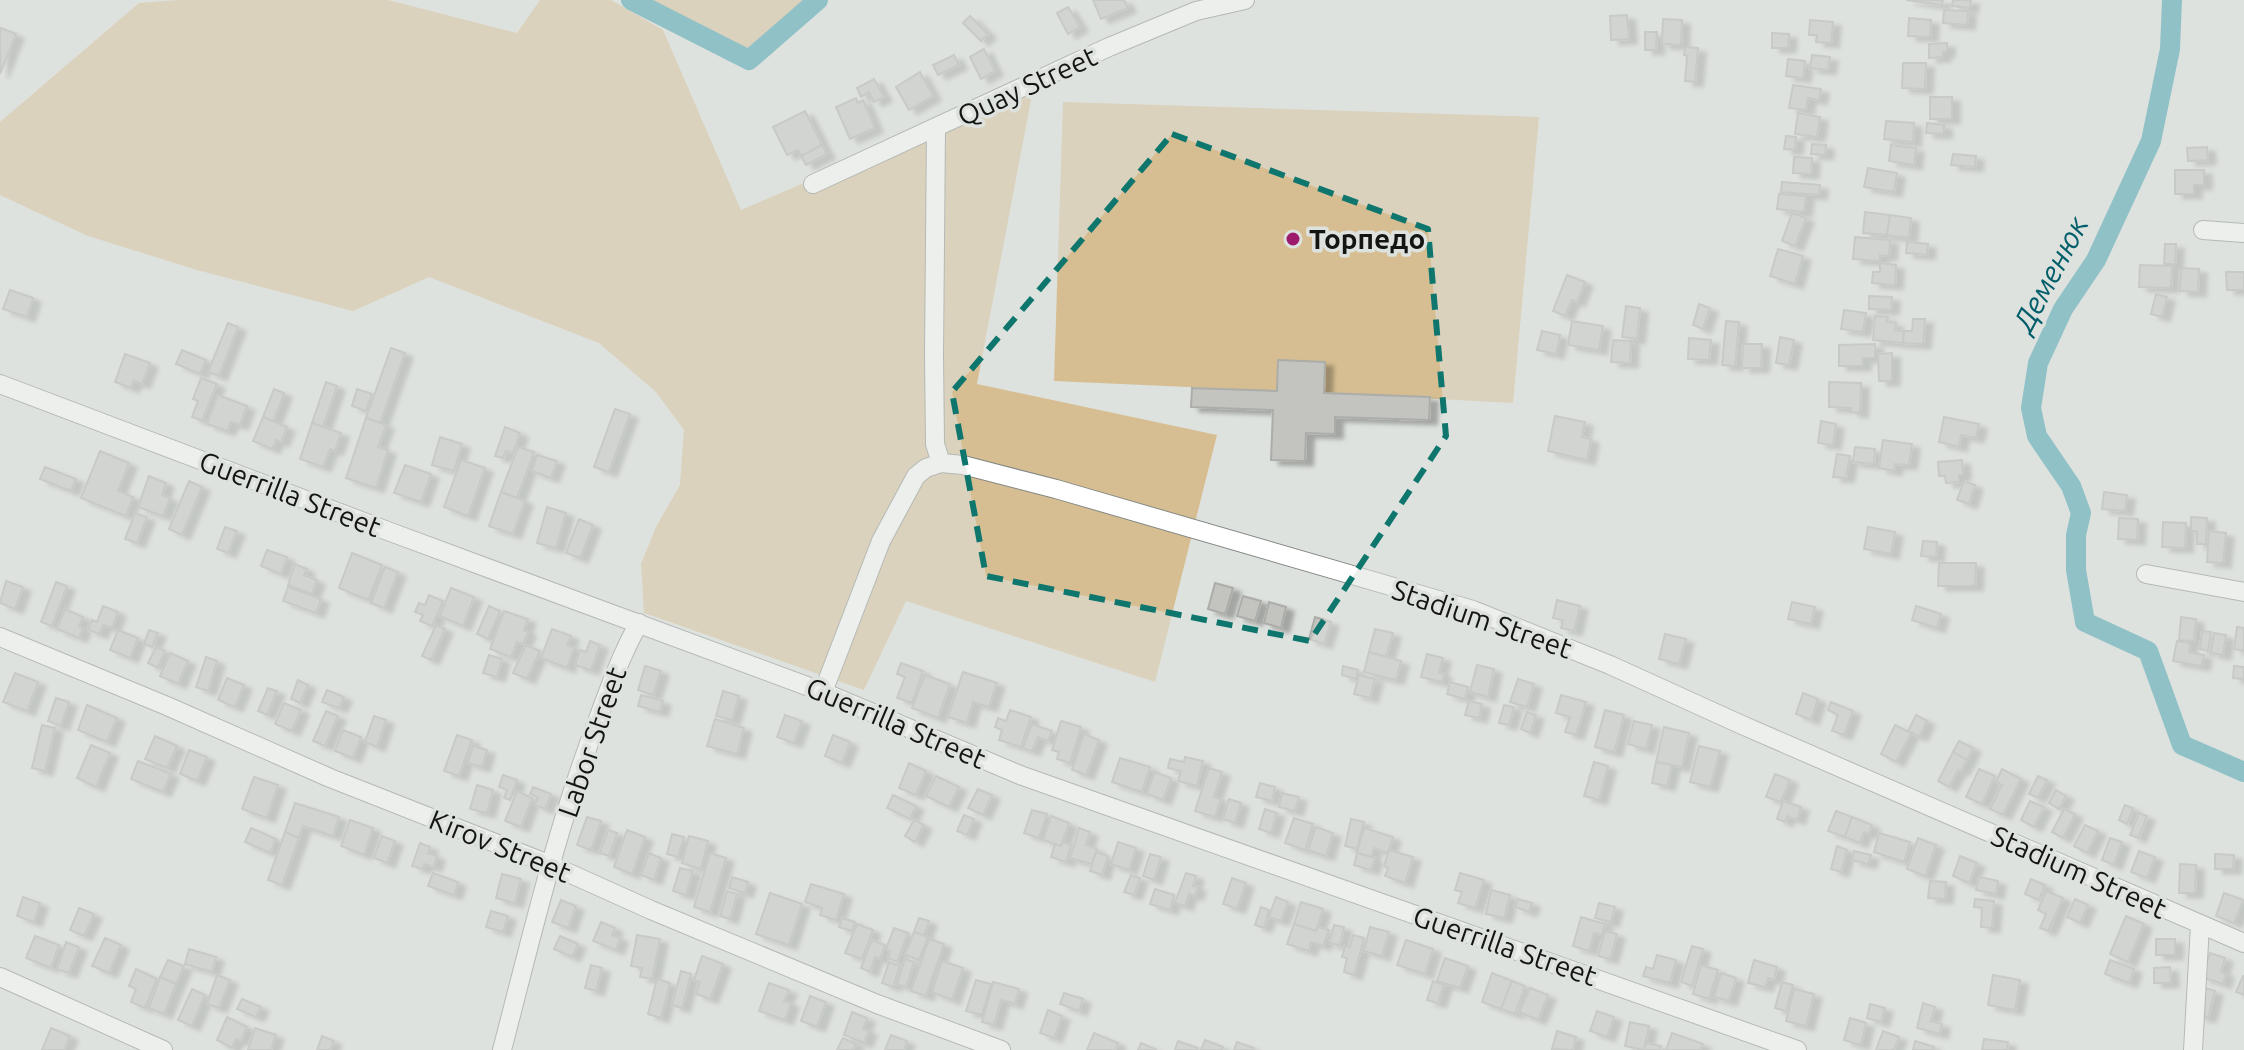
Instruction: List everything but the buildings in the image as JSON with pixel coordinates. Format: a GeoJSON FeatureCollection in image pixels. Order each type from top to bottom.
{"type":"FeatureCollection","features":[{"type":"Feature","properties":{"kind":"street","name":"Quay Street"},"geometry":{"type":"LineString","coordinates":[[813,184],[1109,47],[1196,11],[1245,0]]}},
{"type":"Feature","properties":{"kind":"street"},"geometry":{"type":"LineString","coordinates":[[823,692],[881,541],[916,476],[926,468],[941,463],[935,444],[936,128]]}},
{"type":"Feature","properties":{"kind":"street"},"geometry":{"type":"LineString","coordinates":[[2203,230],[2244,233]]}},
{"type":"Feature","properties":{"kind":"street","name":"Guerrilla Street"},"geometry":{"type":"LineString","coordinates":[[0,384],[823,692],[1020,775],[1797,1050]]}},
{"type":"Feature","properties":{"kind":"street","name":"Stadium Street"},"geometry":{"type":"LineString","coordinates":[[941,463],[963,465],[1056,489],[1473,610],[1610,665],[2244,943]]}},
{"type":"Feature","properties":{"kind":"street"},"geometry":{"type":"LineString","coordinates":[[2146,574],[2244,592]]}},
{"type":"Feature","properties":{"kind":"street","name":"Labor Street"},"geometry":{"type":"LineString","coordinates":[[502,1050],[581,762],[627,644],[639,623]]}},
{"type":"Feature","properties":{"kind":"street","name":"Kirov Street"},"geometry":{"type":"LineString","coordinates":[[0,637],[330,778],[551,865],[862,998],[1001,1050]]}},
{"type":"Feature","properties":{"kind":"street"},"geometry":{"type":"LineString","coordinates":[[2193,1050],[2200,925]]}},
{"type":"Feature","properties":{"kind":"street"},"geometry":{"type":"LineString","coordinates":[[0,977],[163,1050]]}},
{"type":"Feature","properties":{"kind":"highlighted area"},"geometry":{"type":"Polygon","coordinates":[[[1172,134],[1428,229],[1446,436],[1310,641],[986,576],[952,392],[1172,134]]]}},
{"type":"Feature","properties":{"kind":"shaded area"},"geometry":{"type":"Polygon","coordinates":[[[178,0],[388,0],[517,33],[540,0],[611,0],[663,30],[741,210],[1034,84],[977,384],[1217,435],[1155,682],[906,601],[864,690],[644,613],[641,564],[656,527],[680,485],[684,430],[656,392],[599,343],[429,277],[353,311],[197,270],[88,236],[0,195],[0,122],[139,3],[178,0]]]}},
{"type":"Feature","properties":{"kind":"shaded area"},"geometry":{"type":"Polygon","coordinates":[[[631,0],[818,0],[749,60],[631,0]]]}},
{"type":"Feature","properties":{"kind":"shaded area","name":"Торпедо"},"geometry":{"type":"Polygon","coordinates":[[[1063,102],[1539,117],[1513,403],[1324,393],[1325,362],[1278,360],[1277,391],[1054,381],[1063,102]]]}},
{"type":"Feature","properties":{"kind":"waterway","name":"Деменюк"},"geometry":{"type":"LineString","coordinates":[[631,0],[749,60],[818,0]]}},
{"type":"Feature","properties":{"kind":"waterway","name":"Деменюк"},"geometry":{"type":"LineString","coordinates":[[2172,0],[2170,49],[2151,141],[2096,260],[2063,309],[2038,363],[2031,408],[2037,436],[2071,486],[2081,513],[2076,535],[2076,570],[2085,622],[2148,651],[2182,745],[2244,772]]}},
{"type":"Feature","properties":{"kind":"place","name":"Торпедо"},"geometry":{"type":"Point","coordinates":[1293,239]}}]}
